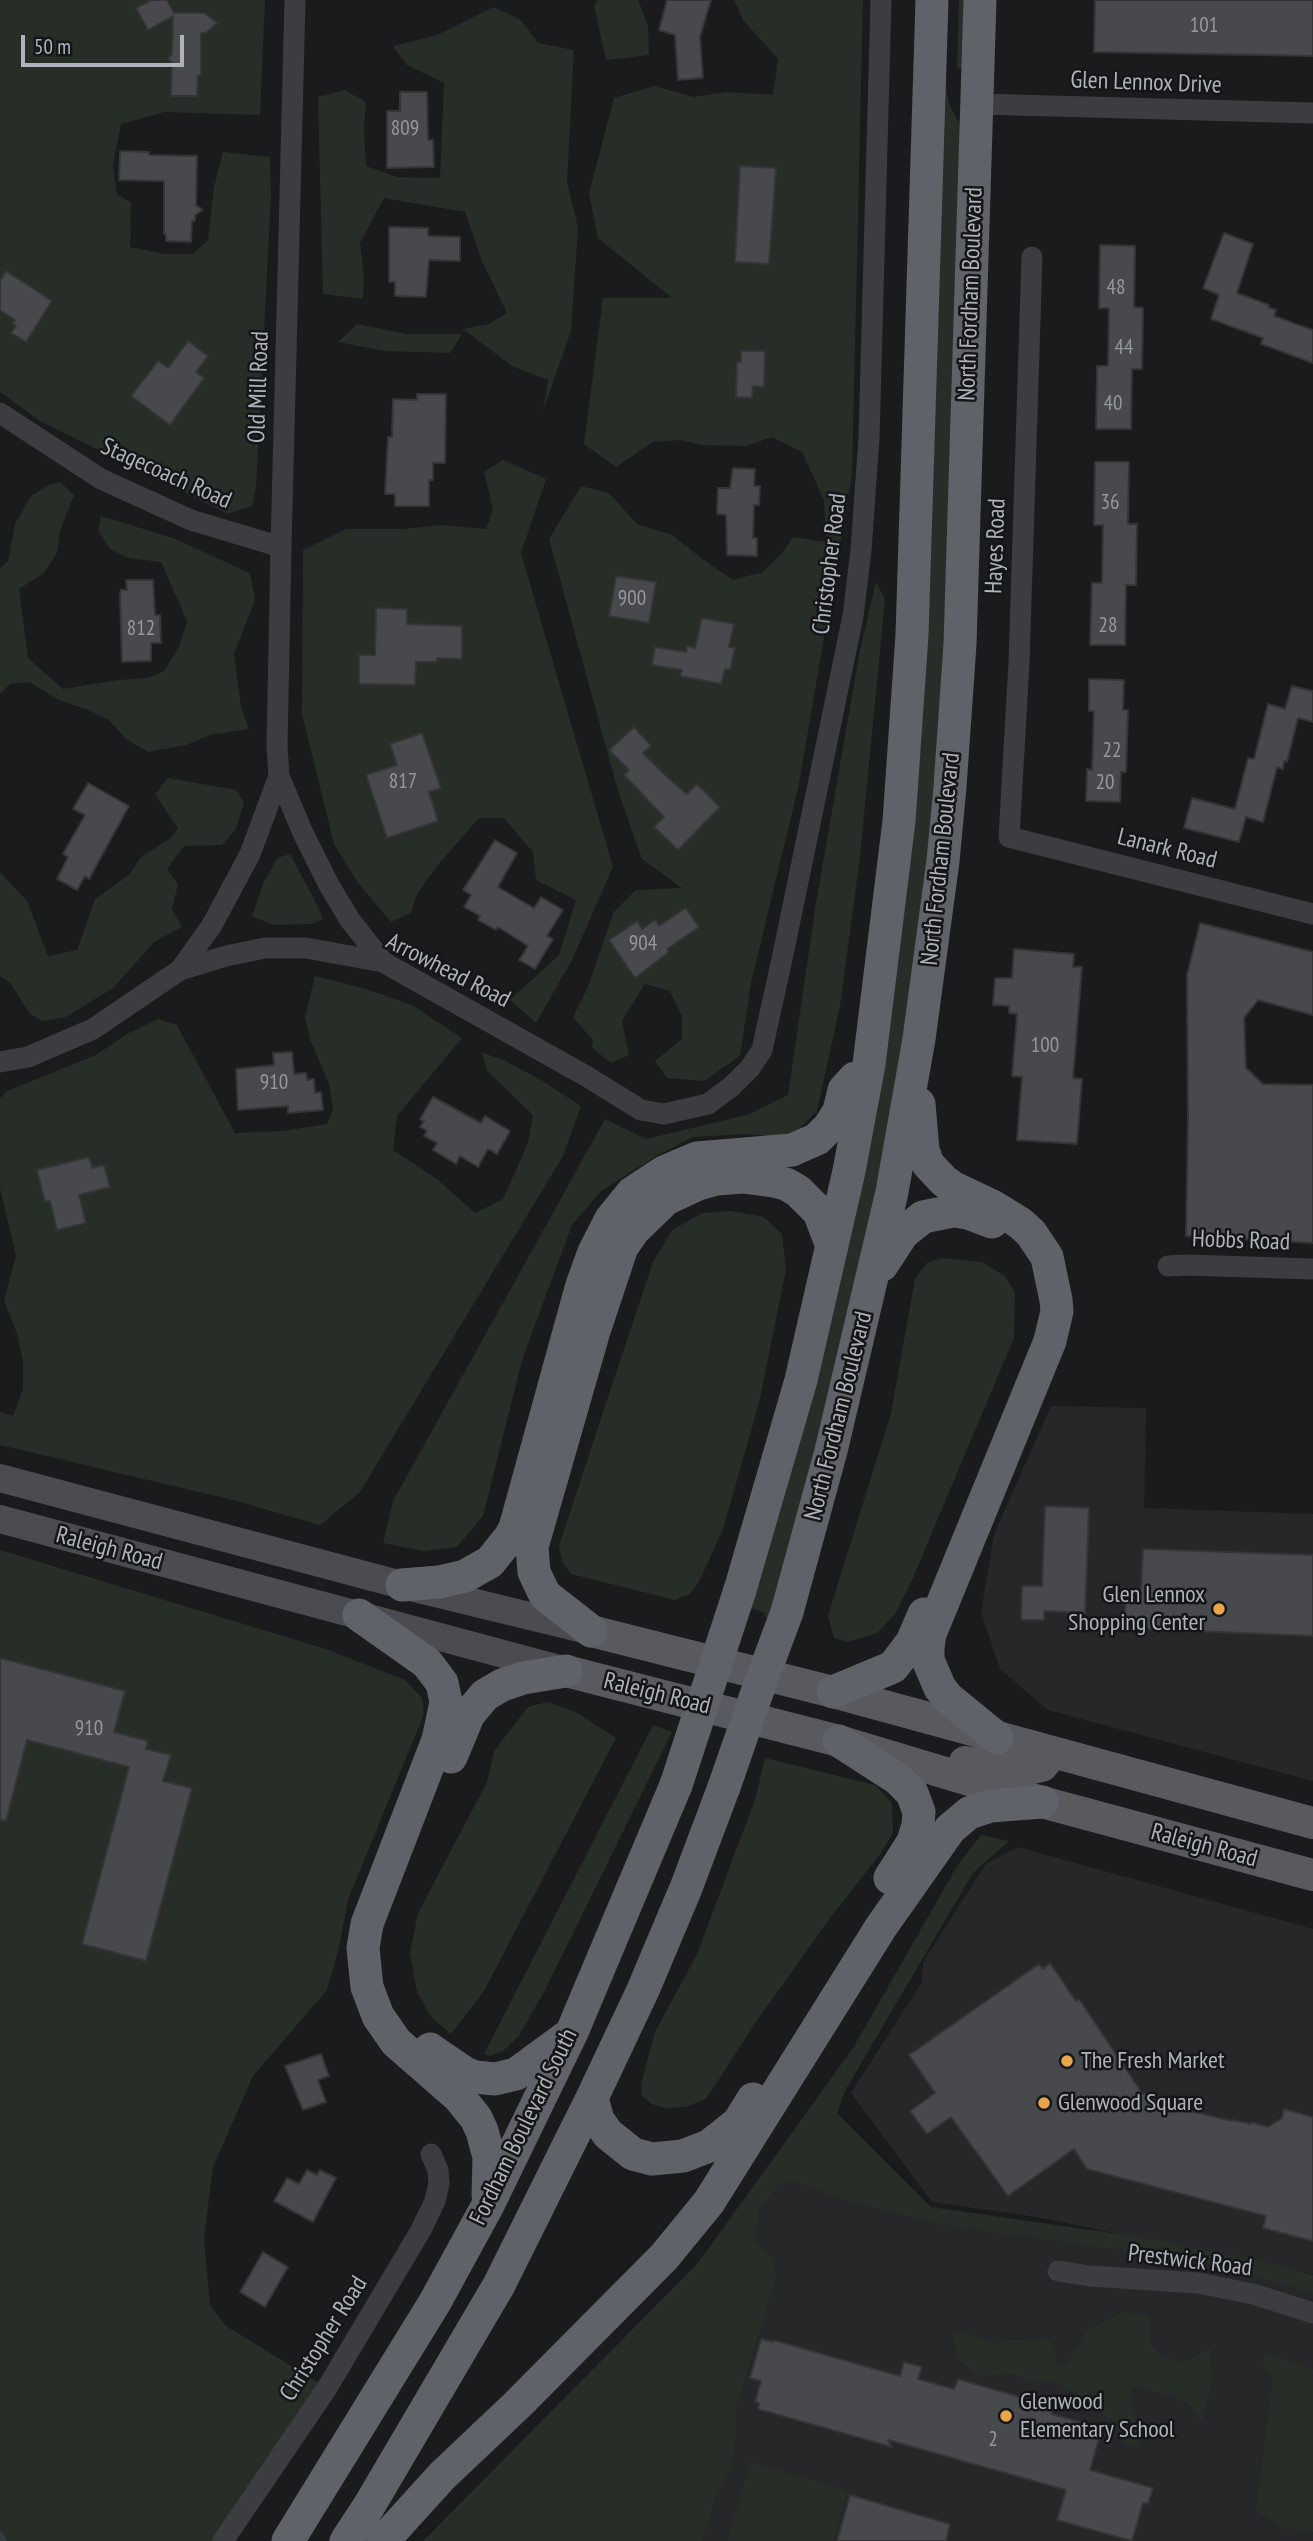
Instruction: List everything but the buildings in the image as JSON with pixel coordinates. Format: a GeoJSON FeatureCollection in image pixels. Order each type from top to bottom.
{"type":"FeatureCollection","features":[{"type":"Feature","properties":{"kind":"highway","name":"North Fordham Boulevard"},"geometry":{"type":"LineString","coordinates":[[708,1688],[740,1590],[801,1380],[849,1171],[869,1064],[899,821],[911,677],[932,0]]}},
{"type":"Feature","properties":{"kind":"highway"},"geometry":{"type":"LineString","coordinates":[[954,0],[952,82],[957,93],[977,104]]}},
{"type":"Feature","properties":{"kind":"highway","name":"North Fordham Boulevard"},"geometry":{"type":"LineString","coordinates":[[755,1698],[787,1612],[828,1463],[892,1192],[919,1039],[948,811],[960,644],[980,0]]}},
{"type":"Feature","properties":{"kind":"highway"},"geometry":{"type":"LineString","coordinates":[[919,1039],[919,1116],[923,1150],[928,1164],[954,1188],[994,1207],[1031,1233],[1046,1256],[1056,1300],[1050,1341],[930,1634],[928,1647],[928,1660],[940,1688],[948,1698],[997,1738]]}},
{"type":"Feature","properties":{"kind":"highway"},"geometry":{"type":"LineString","coordinates":[[402,1585],[439,1582],[465,1576],[490,1562],[516,1528],[582,1285],[594,1252],[611,1219],[632,1193],[664,1172],[697,1158],[792,1150],[817,1139],[830,1127],[839,1111],[844,1090],[869,1064]]}},
{"type":"Feature","properties":{"kind":"highway"},"geometry":{"type":"LineString","coordinates":[[591,1631],[545,1595],[534,1572],[532,1547],[594,1331],[622,1247],[634,1230],[666,1199],[698,1184],[716,1179],[743,1177],[786,1184],[798,1191],[819,1212],[832,1246]]}},
{"type":"Feature","properties":{"kind":"highway"},"geometry":{"type":"LineString","coordinates":[[833,1692],[852,1687],[893,1667],[912,1643],[1037,1325],[1037,1278],[1028,1257],[1018,1241],[996,1223],[968,1213],[940,1212],[923,1217],[912,1224],[874,1275]]}},
{"type":"Feature","properties":{"kind":"highway"},"geometry":{"type":"LineString","coordinates":[[359,1615],[426,1663],[442,1683],[446,1702],[438,1740],[367,1924],[363,1948],[367,1987],[378,2016],[396,2042],[459,2097],[476,2118],[489,2157],[488,2205]]}},
{"type":"Feature","properties":{"kind":"highway"},"geometry":{"type":"LineString","coordinates":[[566,1671],[523,1678],[502,1685],[485,1695],[469,1714],[391,1914],[384,1946],[384,1961],[388,1994],[404,2023],[425,2045],[455,2067],[475,2077],[495,2080],[510,2077],[529,2066],[572,2032]]}},
{"type":"Feature","properties":{"kind":"highway","name":"Fordham Boulevard South"},"geometry":{"type":"LineString","coordinates":[[288,2541],[435,2302],[488,2205],[572,2032],[676,1786],[708,1688]]}},
{"type":"Feature","properties":{"kind":"highway","name":"Fordham Boulevard South"},"geometry":{"type":"LineString","coordinates":[[346,2541],[499,2285],[592,2098],[643,1990],[686,1888],[755,1698]]}},
{"type":"Feature","properties":{"kind":"highway"},"geometry":{"type":"LineString","coordinates":[[592,2098],[598,2120],[608,2134],[633,2154],[652,2159],[683,2156],[709,2146],[738,2123],[913,1842],[918,1825],[919,1812],[912,1793],[898,1779],[839,1741]]}},
{"type":"Feature","properties":{"kind":"highway"},"geometry":{"type":"LineString","coordinates":[[383,2541],[442,2476],[517,2405],[664,2256],[709,2202],[881,1927],[950,1829],[969,1813],[990,1806],[1042,1802]]}},
{"type":"Feature","properties":{"kind":"main road","name":"Raleigh Road"},"geometry":{"type":"LineString","coordinates":[[0,1478],[402,1585],[833,1692],[1313,1823]]}},
{"type":"Feature","properties":{"kind":"main road","name":"Raleigh Road"},"geometry":{"type":"LineString","coordinates":[[0,1519],[566,1671],[839,1741],[1042,1802],[1313,1875]]}},
{"type":"Feature","properties":{"kind":"main road"},"geometry":{"type":"LineString","coordinates":[[839,1741],[1018,1770],[1042,1766],[1053,1753]]}},
{"type":"Feature","properties":{"kind":"street","name":"Old Mill Road"},"geometry":{"type":"LineString","coordinates":[[180,970],[212,925],[250,854],[279,776],[281,547],[295,0]]}},
{"type":"Feature","properties":{"kind":"street","name":"Christopher Road"},"geometry":{"type":"LineString","coordinates":[[708,1104],[732,1086],[750,1068],[762,1050],[853,616],[870,438],[881,0]]}},
{"type":"Feature","properties":{"kind":"street","name":"Glen Lennox Drive"},"geometry":{"type":"LineString","coordinates":[[977,104],[1313,113]]}},
{"type":"Feature","properties":{"kind":"street","name":"Hayes Road"},"geometry":{"type":"LineString","coordinates":[[1009,837],[1019,663],[1032,257]]}},
{"type":"Feature","properties":{"kind":"street","name":"Stagecoach Road"},"geometry":{"type":"LineString","coordinates":[[0,413],[101,479],[191,520],[281,547]]}},
{"type":"Feature","properties":{"kind":"street","name":"Old Mill Road"},"geometry":{"type":"LineString","coordinates":[[279,776],[329,885],[350,920],[383,961]]}},
{"type":"Feature","properties":{"kind":"street","name":"Lanark Road"},"geometry":{"type":"LineString","coordinates":[[1009,837],[1313,914]]}},
{"type":"Feature","properties":{"kind":"street","name":"Arrowhead Road"},"geometry":{"type":"LineString","coordinates":[[0,1062],[28,1057],[93,1029],[180,970],[265,948],[306,948],[383,961],[641,1110],[664,1114],[708,1104]]}},
{"type":"Feature","properties":{"kind":"street","name":"Hobbs Road"},"geometry":{"type":"LineString","coordinates":[[1168,1266],[1313,1269]]}},
{"type":"Feature","properties":{"kind":"street","name":"Christopher Road"},"geometry":{"type":"LineString","coordinates":[[223,2541],[327,2388],[421,2230],[435,2202],[439,2185],[438,2170],[431,2154]]}},
{"type":"Feature","properties":{"kind":"street","name":"Prestwick Road"},"geometry":{"type":"LineString","coordinates":[[1058,2271],[1090,2276],[1198,2283],[1253,2294],[1313,2314]]}},
{"type":"Feature","properties":{"kind":"shaded area"},"geometry":{"type":"Polygon","coordinates":[[[0,0],[265,0],[260,115],[165,112],[121,124],[113,166],[117,194],[131,203],[130,247],[165,254],[193,254],[208,240],[214,187],[223,152],[270,157],[271,195],[256,487],[252,506],[228,514],[40,421],[0,392],[0,0]]]}},
{"type":"Feature","properties":{"kind":"shaded area"},"geometry":{"type":"Polygon","coordinates":[[[598,0],[638,0],[648,25],[649,55],[606,60],[594,6],[598,0]]]}},
{"type":"Feature","properties":{"kind":"shaded area"},"geometry":{"type":"Polygon","coordinates":[[[734,0],[863,0],[852,474],[799,784],[751,983],[740,1056],[704,1081],[667,1078],[655,1061],[682,1039],[682,1016],[670,991],[645,984],[622,1021],[629,1055],[611,1063],[592,1048],[593,1040],[573,1017],[587,989],[614,912],[636,890],[682,888],[642,859],[618,791],[549,539],[581,486],[609,493],[637,524],[672,535],[733,580],[763,572],[783,552],[793,537],[826,542],[824,500],[802,452],[772,437],[746,446],[702,445],[680,440],[653,442],[616,467],[584,444],[603,298],[672,298],[598,238],[589,193],[614,98],[654,86],[693,97],[727,92],[773,95],[778,59],[743,20],[734,0]]]}},
{"type":"Feature","properties":{"kind":"shaded area"},"geometry":{"type":"Polygon","coordinates":[[[959,0],[967,0],[963,69],[957,68],[959,0]]]}},
{"type":"Feature","properties":{"kind":"shaded area"},"geometry":{"type":"Polygon","coordinates":[[[493,7],[521,20],[538,43],[574,50],[567,182],[578,228],[571,331],[543,411],[548,380],[512,366],[463,329],[489,324],[507,313],[482,261],[465,212],[384,198],[360,243],[364,278],[363,299],[323,294],[318,97],[344,90],[366,102],[366,166],[397,177],[440,178],[444,83],[407,65],[393,46],[437,35],[493,7]]]}},
{"type":"Feature","properties":{"kind":"shaded area"},"geometry":{"type":"Polygon","coordinates":[[[941,88],[946,89],[950,106],[963,130],[940,758],[899,1090],[815,1470],[768,1618],[764,1616],[765,1613],[751,1608],[859,1179],[941,88]]]}},
{"type":"Feature","properties":{"kind":"shaded area"},"geometry":{"type":"Polygon","coordinates":[[[357,324],[407,334],[462,334],[450,353],[385,351],[338,342],[357,324]]]}},
{"type":"Feature","properties":{"kind":"shaded area"},"geometry":{"type":"Polygon","coordinates":[[[503,460],[546,479],[521,553],[613,867],[572,960],[536,1023],[510,1000],[559,955],[576,900],[536,880],[533,852],[504,818],[479,818],[437,866],[417,894],[411,913],[391,922],[358,883],[334,844],[302,714],[303,550],[346,529],[403,529],[441,525],[486,529],[493,510],[484,472],[503,460]]]}},
{"type":"Feature","properties":{"kind":"shaded area"},"geometry":{"type":"Polygon","coordinates":[[[60,482],[74,495],[60,531],[57,553],[44,573],[19,589],[28,658],[63,689],[148,678],[164,671],[180,645],[187,621],[161,562],[128,558],[110,549],[98,530],[101,516],[173,538],[250,573],[255,600],[234,654],[241,707],[249,729],[210,735],[186,745],[148,752],[126,739],[109,720],[59,700],[29,682],[10,684],[0,694],[0,568],[8,561],[15,524],[31,496],[48,485],[60,482]]]}},
{"type":"Feature","properties":{"kind":"shaded area"},"geometry":{"type":"Polygon","coordinates":[[[876,582],[885,599],[860,857],[840,1006],[817,1111],[795,1133],[777,1137],[746,1134],[693,1137],[658,1155],[601,1191],[572,1225],[523,1357],[483,1516],[457,1547],[423,1551],[383,1543],[393,1501],[605,1119],[646,1139],[747,1115],[788,1095],[816,903],[860,650],[876,582]]]}},
{"type":"Feature","properties":{"kind":"shaded area"},"geometry":{"type":"Polygon","coordinates":[[[168,778],[237,790],[244,803],[236,829],[222,845],[184,846],[167,869],[178,884],[172,909],[182,927],[154,942],[113,988],[66,1017],[42,1021],[29,1013],[11,984],[0,976],[0,872],[27,901],[48,956],[77,950],[95,899],[129,875],[141,857],[171,838],[178,829],[155,794],[168,778]]]}},
{"type":"Feature","properties":{"kind":"shaded area"},"geometry":{"type":"Polygon","coordinates":[[[290,854],[323,919],[311,924],[273,925],[252,916],[264,882],[277,858],[290,854]]]}},
{"type":"Feature","properties":{"kind":"shaded area"},"geometry":{"type":"Polygon","coordinates":[[[315,976],[363,988],[412,1005],[462,1038],[397,1116],[393,1150],[437,1179],[475,1213],[503,1199],[528,1143],[533,1115],[487,1071],[482,1053],[504,1060],[581,1106],[563,1156],[360,1492],[320,1525],[233,1500],[0,1445],[0,1412],[13,1416],[23,1389],[23,1361],[17,1334],[4,1300],[16,1256],[0,1188],[0,1098],[7,1091],[96,1055],[129,1033],[158,1019],[177,1025],[235,1133],[283,1131],[327,1124],[333,1110],[329,1083],[310,1040],[305,1017],[315,976]]]}},
{"type":"Feature","properties":{"kind":"shaded area"},"geometry":{"type":"Polygon","coordinates":[[[731,1211],[764,1217],[782,1234],[786,1270],[759,1403],[723,1529],[699,1582],[690,1594],[675,1600],[571,1574],[562,1562],[559,1545],[653,1262],[672,1230],[702,1213],[731,1211]]]}},
{"type":"Feature","properties":{"kind":"shaded area"},"geometry":{"type":"Polygon","coordinates":[[[941,1258],[982,1262],[1005,1276],[1015,1293],[1014,1338],[912,1580],[895,1614],[877,1633],[848,1642],[834,1638],[828,1616],[891,1413],[915,1279],[927,1263],[941,1258]]]}},
{"type":"Feature","properties":{"kind":"shaded area"},"geometry":{"type":"Polygon","coordinates":[[[1051,1406],[1146,1408],[1144,1508],[1313,1514],[1313,1781],[1048,1710],[1000,1669],[981,1612],[994,1534],[1051,1406]]]}},
{"type":"Feature","properties":{"kind":"shaded area"},"geometry":{"type":"Polygon","coordinates":[[[0,1550],[326,1649],[405,1680],[422,1698],[424,1714],[348,1900],[327,1990],[253,2076],[213,2167],[204,2238],[210,2305],[226,2326],[327,2388],[223,2541],[0,2541],[0,1550]]]}},
{"type":"Feature","properties":{"kind":"shaded area"},"geometry":{"type":"Polygon","coordinates":[[[547,1702],[574,1711],[616,1738],[484,1991],[451,2034],[431,2017],[417,1992],[410,1953],[418,1913],[487,1782],[494,1751],[528,1707],[547,1702]]]}},
{"type":"Feature","properties":{"kind":"shaded area"},"geometry":{"type":"Polygon","coordinates":[[[653,1725],[672,1732],[545,1990],[519,2036],[504,2050],[491,2056],[484,2054],[653,1725]]]}},
{"type":"Feature","properties":{"kind":"shaded area"},"geometry":{"type":"Polygon","coordinates":[[[765,1758],[875,1785],[892,1803],[893,1833],[756,2022],[706,2099],[686,2107],[665,2108],[652,2104],[642,2096],[641,2084],[655,2032],[697,1954],[756,1797],[765,1758]]]}},
{"type":"Feature","properties":{"kind":"shaded area"},"geometry":{"type":"Polygon","coordinates":[[[981,1835],[1009,1841],[973,1873],[846,2089],[837,2113],[931,2207],[1147,2238],[1262,2261],[1313,2275],[1313,2293],[1201,2261],[942,2225],[842,2199],[796,2181],[781,2182],[759,2209],[755,2241],[773,2260],[776,2277],[736,2406],[734,2459],[715,2498],[702,2541],[423,2541],[698,2263],[853,2048],[957,1866],[981,1835]]]}},
{"type":"Feature","properties":{"kind":"shaded area"},"geometry":{"type":"Polygon","coordinates":[[[1018,1847],[1313,1929],[1313,2274],[1037,2217],[932,2202],[851,2093],[922,1982],[923,1962],[986,1864],[1018,1847]]]}},
{"type":"Feature","properties":{"kind":"shaded area","name":"Glenwood Elementary School"},"geometry":{"type":"Polygon","coordinates":[[[791,2155],[957,2224],[1212,2258],[1313,2290],[1313,2541],[667,2541],[748,2216],[791,2155]]]}},
{"type":"Feature","properties":{"kind":"shaded area"},"geometry":{"type":"Polygon","coordinates":[[[1124,2312],[1150,2315],[1150,2344],[1160,2356],[1185,2363],[1211,2347],[1212,2381],[1202,2421],[1187,2403],[1171,2395],[1130,2387],[1139,2443],[1137,2448],[1123,2443],[1113,2421],[1060,2383],[1026,2381],[1015,2374],[980,2376],[957,2358],[954,2333],[974,2334],[989,2342],[1049,2339],[1056,2351],[1055,2365],[1065,2368],[1087,2331],[1124,2312]]]}},
{"type":"Feature","properties":{"kind":"shaded area"},"geometry":{"type":"Polygon","coordinates":[[[1266,2354],[1313,2369],[1313,2531],[1307,2533],[1282,2528],[1256,2511],[1273,2379],[1261,2363],[1266,2354]]]}},
{"type":"Feature","properties":{"kind":"shaded area"},"geometry":{"type":"Polygon","coordinates":[[[751,2462],[848,2491],[833,2541],[727,2541],[751,2462]]]}},
{"type":"Feature","properties":{"kind":"waterway"},"geometry":{"type":"LineString","coordinates":[[0,2535],[4,2541]]}},
{"type":"Feature","properties":{"kind":"place","name":"Glen Lennox Shopping Center"},"geometry":{"type":"Point","coordinates":[1219,1609]}},
{"type":"Feature","properties":{"kind":"place","name":"The Fresh Market"},"geometry":{"type":"Point","coordinates":[1067,2061]}},
{"type":"Feature","properties":{"kind":"place","name":"Glenwood Square"},"geometry":{"type":"Point","coordinates":[1044,2103]}},
{"type":"Feature","properties":{"kind":"place","name":"Glenwood Elementary School"},"geometry":{"type":"Point","coordinates":[1006,2416]}}]}
